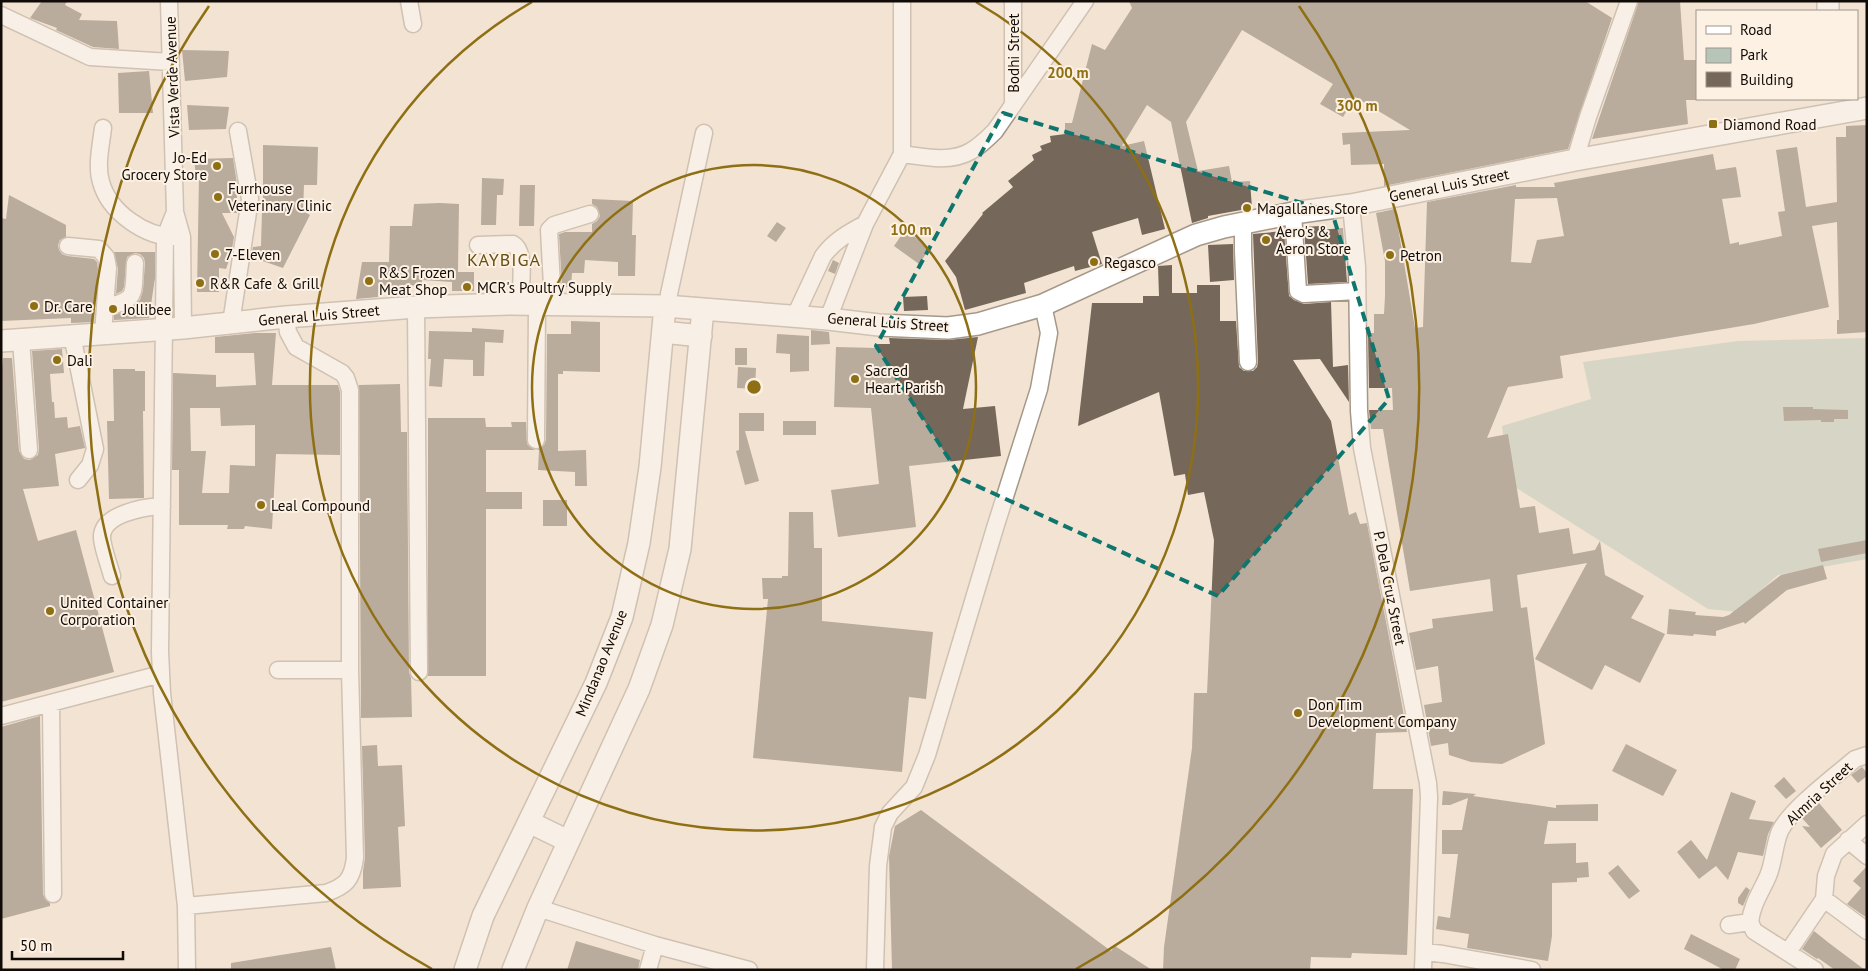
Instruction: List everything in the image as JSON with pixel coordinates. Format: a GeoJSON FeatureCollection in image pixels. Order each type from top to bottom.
{"type":"FeatureCollection","features":[{"type":"Feature","properties":{"kind":"main road","name":"General Luis Street"},"geometry":{"type":"LineString","coordinates":[[11,340],[416,307],[537,304],[667,306],[795,316],[888,326],[948,328],[978,324],[1043,305],[1196,236],[1243,222],[1351,204],[1575,160],[1833,106],[1867,108]]}},
{"type":"Feature","properties":{"kind":"main road","name":"Mindanao Avenue"},"geometry":{"type":"LineString","coordinates":[[465,970],[483,916],[596,683],[622,617],[639,543],[650,467],[667,306]]}},
{"type":"Feature","properties":{"kind":"main road"},"geometry":{"type":"LineString","coordinates":[[513,970],[568,841],[639,689],[662,625],[680,549],[703,309]]}},
{"type":"Feature","properties":{"kind":"main road"},"geometry":{"type":"LineString","coordinates":[[663,332],[701,336]]}},
{"type":"Feature","properties":{"kind":"main road"},"geometry":{"type":"LineString","coordinates":[[529,822],[568,841]]}},
{"type":"Feature","properties":{"kind":"street","name":"Vista Verde Avenue"},"geometry":{"type":"LineString","coordinates":[[169,1],[175,212],[182,237],[174,328]]}},
{"type":"Feature","properties":{"kind":"street"},"geometry":{"type":"LineString","coordinates":[[409,1],[413,24]]}},
{"type":"Feature","properties":{"kind":"street"},"geometry":{"type":"LineString","coordinates":[[828,319],[865,224],[902,154],[902,1]]}},
{"type":"Feature","properties":{"kind":"street","name":"Bodhi Street"},"geometry":{"type":"LineString","coordinates":[[1013,1],[1013,105]]}},
{"type":"Feature","properties":{"kind":"street"},"geometry":{"type":"LineString","coordinates":[[902,154],[940,158],[957,157],[971,151],[995,131],[1085,1]]}},
{"type":"Feature","properties":{"kind":"street"},"geometry":{"type":"LineString","coordinates":[[1575,160],[1588,117],[1629,1]]}},
{"type":"Feature","properties":{"kind":"street"},"geometry":{"type":"LineString","coordinates":[[1,15],[90,57],[170,62]]}},
{"type":"Feature","properties":{"kind":"street"},"geometry":{"type":"LineString","coordinates":[[103,128],[99,170],[101,183],[109,198],[131,221],[142,228],[165,237],[182,237]]}},
{"type":"Feature","properties":{"kind":"street"},"geometry":{"type":"LineString","coordinates":[[231,323],[250,199],[238,131]]}},
{"type":"Feature","properties":{"kind":"street"},"geometry":{"type":"LineString","coordinates":[[667,306],[704,133]]}},
{"type":"Feature","properties":{"kind":"street","name":"P. Dela Cruz Street"},"geometry":{"type":"LineString","coordinates":[[1351,204],[1357,267],[1359,411],[1362,448],[1428,783],[1424,970]]}},
{"type":"Feature","properties":{"kind":"street","name":"Vista Verde Avenue"},"geometry":{"type":"LineString","coordinates":[[174,328],[165,237],[175,212]]}},
{"type":"Feature","properties":{"kind":"street"},"geometry":{"type":"LineString","coordinates":[[1293,213],[1298,291],[1304,294],[1357,291]]}},
{"type":"Feature","properties":{"kind":"street"},"geometry":{"type":"LineString","coordinates":[[536,440],[537,304],[549,230],[554,226],[590,214]]}},
{"type":"Feature","properties":{"kind":"street"},"geometry":{"type":"LineString","coordinates":[[1243,222],[1248,362]]}},
{"type":"Feature","properties":{"kind":"street"},"geometry":{"type":"LineString","coordinates":[[795,316],[822,256],[828,248],[865,224]]}},
{"type":"Feature","properties":{"kind":"street"},"geometry":{"type":"LineString","coordinates":[[478,245],[513,244],[517,247],[537,304]]}},
{"type":"Feature","properties":{"kind":"street"},"geometry":{"type":"LineString","coordinates":[[68,246],[99,249],[106,257],[108,268],[103,333]]}},
{"type":"Feature","properties":{"kind":"street"},"geometry":{"type":"LineString","coordinates":[[105,307],[123,303],[129,299],[134,285],[135,263]]}},
{"type":"Feature","properties":{"kind":"street"},"geometry":{"type":"LineString","coordinates":[[875,970],[878,866],[883,827],[890,813],[914,787],[927,755],[1039,389],[1049,333],[1043,305]]}},
{"type":"Feature","properties":{"kind":"street"},"geometry":{"type":"LineString","coordinates":[[416,307],[419,672]]}},
{"type":"Feature","properties":{"kind":"street"},"geometry":{"type":"LineString","coordinates":[[186,906],[326,893],[338,889],[348,881],[353,872],[349,384],[342,373],[296,347],[290,340],[286,317]]}},
{"type":"Feature","properties":{"kind":"street"},"geometry":{"type":"LineString","coordinates":[[174,328],[162,506],[161,674],[186,906],[188,970]]}},
{"type":"Feature","properties":{"kind":"street"},"geometry":{"type":"LineString","coordinates":[[72,335],[95,449],[90,465],[78,480]]}},
{"type":"Feature","properties":{"kind":"street"},"geometry":{"type":"LineString","coordinates":[[11,340],[29,450]]}},
{"type":"Feature","properties":{"kind":"street"},"geometry":{"type":"LineString","coordinates":[[112,576],[102,538],[108,522],[144,507],[162,506]]}},
{"type":"Feature","properties":{"kind":"street"},"geometry":{"type":"LineString","coordinates":[[278,670],[350,670]]}},
{"type":"Feature","properties":{"kind":"street"},"geometry":{"type":"LineString","coordinates":[[1,716],[161,674]]}},
{"type":"Feature","properties":{"kind":"street"},"geometry":{"type":"LineString","coordinates":[[51,703],[53,894]]}},
{"type":"Feature","properties":{"kind":"street","name":"Almria Street"},"geometry":{"type":"LineString","coordinates":[[1750,922],[1751,909],[1769,874],[1781,830],[1793,813],[1855,759],[1867,755]]}},
{"type":"Feature","properties":{"kind":"street"},"geometry":{"type":"LineString","coordinates":[[1788,952],[1824,899],[1826,876],[1834,854],[1867,824]]}},
{"type":"Feature","properties":{"kind":"street"},"geometry":{"type":"LineString","coordinates":[[1848,840],[1867,856]]}},
{"type":"Feature","properties":{"kind":"street"},"geometry":{"type":"LineString","coordinates":[[1824,899],[1867,931]]}},
{"type":"Feature","properties":{"kind":"street"},"geometry":{"type":"LineString","coordinates":[[538,908],[655,946],[749,970]]}},
{"type":"Feature","properties":{"kind":"street"},"geometry":{"type":"LineString","coordinates":[[1728,925],[1750,922],[1754,931],[1815,970]]}},
{"type":"Feature","properties":{"kind":"street"},"geometry":{"type":"LineString","coordinates":[[648,970],[655,946]]}},
{"type":"Feature","properties":{"kind":"street"},"geometry":{"type":"LineString","coordinates":[[1425,952],[1532,970]]}},
{"type":"Feature","properties":{"kind":"highlighted area"},"geometry":{"type":"Polygon","coordinates":[[[1003,113],[1332,212],[1389,399],[1218,596],[962,479],[876,346],[1003,113]]]}},
{"type":"Feature","properties":{"kind":"green space"},"geometry":{"type":"Polygon","coordinates":[[[1867,338],[1867,559],[1778,575],[1737,612],[1708,609],[1510,484],[1502,426],[1591,399],[1583,362],[1738,341],[1867,338]]]}},
{"type":"Feature","properties":{"kind":"building"},"geometry":{"type":"Polygon","coordinates":[[[42,1],[67,1],[65,5],[82,14],[79,20],[117,21],[119,49],[93,47],[56,30],[57,28],[30,18],[42,1]]]}},
{"type":"Feature","properties":{"kind":"building"},"geometry":{"type":"Polygon","coordinates":[[[1129,1],[1585,1],[1612,18],[1568,149],[1384,186],[1384,164],[1351,165],[1350,144],[1343,145],[1342,133],[1410,130],[1355,97],[1343,117],[1320,104],[1333,84],[1242,30],[1186,122],[1198,171],[1229,166],[1232,182],[1250,181],[1252,208],[1208,216],[1208,218],[1192,223],[1171,122],[1147,105],[1122,146],[1144,141],[1165,229],[1142,235],[1138,218],[1092,232],[1102,264],[1075,271],[1074,266],[1024,283],[1026,293],[965,310],[956,277],[945,261],[982,213],[1013,187],[1008,181],[1034,160],[1032,155],[1042,150],[1040,146],[1051,142],[1050,136],[1065,134],[1065,123],[1072,123],[1092,44],[1105,50],[1132,8],[1129,1]]]}},
{"type":"Feature","properties":{"kind":"building"},"geometry":{"type":"Polygon","coordinates":[[[1639,1],[1680,1],[1684,60],[1696,60],[1696,100],[1686,100],[1688,124],[1592,139],[1639,1]]]}},
{"type":"Feature","properties":{"kind":"building"},"geometry":{"type":"Polygon","coordinates":[[[182,50],[229,51],[227,77],[185,81],[182,50]]]}},
{"type":"Feature","properties":{"kind":"building"},"geometry":{"type":"Polygon","coordinates":[[[149,71],[153,113],[119,113],[118,73],[149,71]]]}},
{"type":"Feature","properties":{"kind":"building"},"geometry":{"type":"Polygon","coordinates":[[[187,105],[229,107],[226,129],[189,130],[187,105]]]}},
{"type":"Feature","properties":{"kind":"building"},"geometry":{"type":"Polygon","coordinates":[[[1867,125],[1867,332],[1837,334],[1837,320],[1839,320],[1837,222],[1812,226],[1829,307],[1754,324],[1560,356],[1563,378],[1508,387],[1487,438],[1508,434],[1520,508],[1535,506],[1539,533],[1569,528],[1573,554],[1595,550],[1600,541],[1605,575],[1644,596],[1631,618],[1665,634],[1640,683],[1605,665],[1592,690],[1535,659],[1587,563],[1517,575],[1521,608],[1527,607],[1545,744],[1502,764],[1471,762],[1449,755],[1448,743],[1431,746],[1424,705],[1442,702],[1438,666],[1416,670],[1409,633],[1433,628],[1432,619],[1493,611],[1490,579],[1410,591],[1383,429],[1371,429],[1369,410],[1393,410],[1392,388],[1369,388],[1368,333],[1374,333],[1374,314],[1384,314],[1385,296],[1385,261],[1376,213],[1395,209],[1415,328],[1423,327],[1427,202],[1516,185],[1516,187],[1555,187],[1554,183],[1713,154],[1716,170],[1736,167],[1741,197],[1722,199],[1730,244],[1739,242],[1739,245],[1782,236],[1778,212],[1785,211],[1776,150],[1797,147],[1806,207],[1837,202],[1836,137],[1846,137],[1846,126],[1867,125]],[[1557,198],[1515,199],[1511,262],[1531,263],[1537,240],[1564,236],[1557,198]]]}},
{"type":"Feature","properties":{"kind":"building"},"geometry":{"type":"Polygon","coordinates":[[[263,145],[318,147],[317,185],[304,185],[303,211],[310,215],[283,268],[251,257],[253,247],[261,246],[263,145]]]}},
{"type":"Feature","properties":{"kind":"building"},"geometry":{"type":"Polygon","coordinates":[[[233,158],[237,184],[237,213],[222,213],[234,237],[231,255],[226,269],[219,268],[219,292],[197,292],[199,176],[196,176],[194,159],[233,158]]]}},
{"type":"Feature","properties":{"kind":"building"},"geometry":{"type":"Polygon","coordinates":[[[482,178],[504,179],[503,195],[497,195],[496,225],[481,225],[482,178]]]}},
{"type":"Feature","properties":{"kind":"building"},"geometry":{"type":"Polygon","coordinates":[[[520,185],[535,185],[534,226],[519,226],[520,185]]]}},
{"type":"Feature","properties":{"kind":"building"},"geometry":{"type":"Polygon","coordinates":[[[9,195],[66,225],[66,237],[60,240],[58,245],[62,254],[94,259],[97,262],[94,322],[71,323],[71,318],[1,321],[1,218],[6,219],[9,195]]]}},
{"type":"Feature","properties":{"kind":"building"},"geometry":{"type":"Polygon","coordinates":[[[592,199],[633,201],[632,235],[636,235],[635,276],[618,276],[618,262],[585,260],[584,273],[572,273],[571,287],[562,287],[559,234],[565,232],[592,232],[592,224],[600,216],[597,207],[592,204],[592,199]]]}},
{"type":"Feature","properties":{"kind":"building"},"geometry":{"type":"Polygon","coordinates":[[[414,204],[459,204],[458,272],[474,272],[474,291],[452,291],[452,282],[422,280],[422,286],[402,285],[400,292],[379,289],[378,297],[356,299],[362,262],[389,262],[390,226],[412,226],[414,204]]]}},
{"type":"Feature","properties":{"kind":"building"},"geometry":{"type":"Polygon","coordinates":[[[777,222],[786,228],[776,242],[767,236],[777,222]]]}},
{"type":"Feature","properties":{"kind":"building"},"geometry":{"type":"Polygon","coordinates":[[[1320,226],[1320,230],[1343,228],[1347,282],[1308,284],[1304,227],[1320,226]]]}},
{"type":"Feature","properties":{"kind":"building"},"geometry":{"type":"Polygon","coordinates":[[[905,230],[930,248],[919,264],[894,246],[905,230]]]}},
{"type":"Feature","properties":{"kind":"building","name":"Don Tim Development Company"},"geometry":{"type":"Polygon","coordinates":[[[1284,231],[1289,296],[1304,304],[1331,302],[1333,367],[1348,365],[1349,402],[1320,359],[1293,360],[1331,421],[1349,515],[1356,512],[1360,524],[1367,523],[1399,689],[1407,732],[1376,733],[1373,789],[1413,789],[1407,955],[1352,953],[1351,958],[1311,957],[1310,970],[1163,970],[1164,947],[1192,748],[1194,693],[1207,693],[1214,540],[1204,492],[1188,495],[1185,474],[1174,476],[1159,392],[1078,426],[1092,303],[1143,303],[1143,296],[1159,296],[1158,266],[1172,265],[1172,293],[1197,293],[1197,285],[1220,285],[1220,321],[1236,321],[1239,367],[1244,371],[1253,371],[1257,367],[1258,362],[1253,234],[1284,231]]]}},
{"type":"Feature","properties":{"kind":"building"},"geometry":{"type":"Polygon","coordinates":[[[1233,244],[1234,280],[1210,282],[1208,245],[1233,244]]]}},
{"type":"Feature","properties":{"kind":"building"},"geometry":{"type":"Polygon","coordinates":[[[114,252],[155,252],[155,278],[149,318],[114,320],[114,315],[129,310],[140,300],[143,290],[145,263],[144,258],[140,254],[135,253],[127,257],[124,287],[122,291],[116,294],[118,269],[114,252]]]}},
{"type":"Feature","properties":{"kind":"building"},"geometry":{"type":"Polygon","coordinates":[[[833,260],[839,263],[835,274],[828,271],[833,260]]]}},
{"type":"Feature","properties":{"kind":"building"},"geometry":{"type":"Polygon","coordinates":[[[927,296],[928,310],[904,311],[903,297],[927,296]]]}},
{"type":"Feature","properties":{"kind":"building"},"geometry":{"type":"Polygon","coordinates":[[[571,321],[600,322],[600,372],[563,371],[563,374],[558,374],[558,451],[586,450],[587,486],[575,486],[575,472],[538,470],[539,450],[537,450],[544,445],[546,440],[547,334],[571,334],[571,321]]]}},
{"type":"Feature","properties":{"kind":"building"},"geometry":{"type":"Polygon","coordinates":[[[472,328],[504,330],[503,343],[485,342],[484,376],[473,376],[473,360],[444,359],[442,387],[429,386],[431,359],[428,359],[429,331],[472,332],[472,328]]]}},
{"type":"Feature","properties":{"kind":"building"},"geometry":{"type":"Polygon","coordinates":[[[811,330],[829,332],[830,344],[811,345],[811,330]]]}},
{"type":"Feature","properties":{"kind":"building"},"geometry":{"type":"Polygon","coordinates":[[[276,333],[272,385],[338,385],[340,392],[340,455],[276,454],[272,529],[245,526],[244,529],[227,529],[228,525],[179,525],[179,470],[172,470],[173,373],[216,375],[216,387],[256,385],[254,353],[215,353],[215,337],[276,333]],[[190,408],[191,451],[206,451],[202,493],[229,493],[230,465],[255,466],[255,425],[221,426],[220,408],[190,408]]]}},
{"type":"Feature","properties":{"kind":"building"},"geometry":{"type":"Polygon","coordinates":[[[777,334],[809,336],[809,371],[790,372],[790,354],[776,353],[777,334]]]}},
{"type":"Feature","properties":{"kind":"building"},"geometry":{"type":"Polygon","coordinates":[[[978,337],[963,409],[995,406],[1001,456],[909,466],[916,527],[838,537],[831,490],[879,484],[871,408],[834,407],[836,347],[878,348],[878,344],[890,344],[889,338],[948,340],[978,337]]]}},
{"type":"Feature","properties":{"kind":"building"},"geometry":{"type":"Polygon","coordinates":[[[735,348],[747,348],[747,365],[735,365],[735,348]]]}},
{"type":"Feature","properties":{"kind":"building","name":"United Container Corporation"},"geometry":{"type":"Polygon","coordinates":[[[62,349],[64,373],[50,374],[55,418],[67,417],[68,428],[80,426],[85,448],[55,454],[59,486],[23,489],[38,541],[76,530],[114,672],[1,702],[1,379],[3,358],[12,358],[19,451],[24,459],[30,460],[38,455],[39,449],[32,351],[62,349]]]}},
{"type":"Feature","properties":{"kind":"building"},"geometry":{"type":"Polygon","coordinates":[[[738,367],[756,368],[755,389],[737,388],[738,367]]]}},
{"type":"Feature","properties":{"kind":"building"},"geometry":{"type":"Polygon","coordinates":[[[113,369],[145,371],[145,411],[143,411],[144,498],[109,499],[107,421],[114,421],[113,369]]]}},
{"type":"Feature","properties":{"kind":"building"},"geometry":{"type":"Polygon","coordinates":[[[400,384],[401,432],[407,432],[409,672],[411,678],[412,717],[361,718],[359,385],[400,384]]]}},
{"type":"Feature","properties":{"kind":"building"},"geometry":{"type":"Polygon","coordinates":[[[1783,407],[1848,410],[1848,419],[1834,419],[1834,422],[1821,422],[1821,420],[1784,421],[1783,407]]]}},
{"type":"Feature","properties":{"kind":"building"},"geometry":{"type":"Polygon","coordinates":[[[739,413],[764,413],[764,431],[745,431],[759,481],[745,485],[736,451],[739,450],[739,413]]]}},
{"type":"Feature","properties":{"kind":"building"},"geometry":{"type":"Polygon","coordinates":[[[428,418],[485,418],[486,427],[512,427],[511,422],[526,422],[527,444],[535,450],[486,450],[486,492],[522,492],[522,509],[486,509],[486,676],[428,676],[428,418]]]}},
{"type":"Feature","properties":{"kind":"building"},"geometry":{"type":"Polygon","coordinates":[[[783,421],[816,421],[816,435],[783,435],[783,421]]]}},
{"type":"Feature","properties":{"kind":"building"},"geometry":{"type":"Polygon","coordinates":[[[543,500],[567,500],[567,526],[543,526],[543,500]]]}},
{"type":"Feature","properties":{"kind":"building"},"geometry":{"type":"Polygon","coordinates":[[[789,512],[813,512],[814,548],[822,548],[822,621],[933,632],[926,699],[909,697],[902,772],[753,758],[768,599],[763,599],[762,578],[782,578],[782,576],[788,576],[789,512]]]}},
{"type":"Feature","properties":{"kind":"building"},"geometry":{"type":"Polygon","coordinates":[[[1867,540],[1867,553],[1821,562],[1818,549],[1867,540]]]}},
{"type":"Feature","properties":{"kind":"building"},"geometry":{"type":"Polygon","coordinates":[[[1823,565],[1827,579],[1787,590],[1745,624],[1744,622],[1716,631],[1716,636],[1667,634],[1669,609],[1696,612],[1695,615],[1723,617],[1729,615],[1781,575],[1823,565]]]}},
{"type":"Feature","properties":{"kind":"building"},"geometry":{"type":"Polygon","coordinates":[[[40,716],[43,894],[50,903],[50,906],[1,919],[1,727],[40,716]]]}},
{"type":"Feature","properties":{"kind":"building"},"geometry":{"type":"Polygon","coordinates":[[[1626,744],[1677,770],[1663,796],[1612,771],[1626,744]]]}},
{"type":"Feature","properties":{"kind":"building"},"geometry":{"type":"Polygon","coordinates":[[[377,745],[378,766],[402,765],[405,826],[398,827],[401,887],[363,889],[365,858],[362,746],[377,745]]]}},
{"type":"Feature","properties":{"kind":"building"},"geometry":{"type":"Polygon","coordinates":[[[1862,767],[1867,776],[1858,783],[1851,775],[1862,767]]]}},
{"type":"Feature","properties":{"kind":"building"},"geometry":{"type":"Polygon","coordinates":[[[1784,777],[1796,791],[1786,799],[1774,786],[1784,777]]]}},
{"type":"Feature","properties":{"kind":"building"},"geometry":{"type":"Polygon","coordinates":[[[1443,791],[1476,794],[1473,796],[1556,808],[1556,805],[1598,804],[1598,821],[1548,821],[1544,844],[1576,843],[1576,863],[1588,862],[1589,877],[1577,878],[1577,882],[1552,883],[1552,936],[1548,961],[1467,948],[1469,934],[1436,929],[1438,916],[1450,918],[1458,854],[1442,854],[1442,830],[1462,830],[1468,798],[1450,805],[1442,805],[1443,791]]]}},
{"type":"Feature","properties":{"kind":"building"},"geometry":{"type":"Polygon","coordinates":[[[1731,792],[1756,801],[1749,819],[1774,822],[1768,834],[1763,856],[1738,852],[1728,880],[1716,866],[1699,879],[1677,852],[1691,840],[1707,860],[1731,792]]]}},
{"type":"Feature","properties":{"kind":"building"},"geometry":{"type":"Polygon","coordinates":[[[1819,803],[1842,830],[1821,848],[1802,826],[1810,827],[1802,818],[1819,803]]]}},
{"type":"Feature","properties":{"kind":"building"},"geometry":{"type":"Polygon","coordinates":[[[921,810],[1111,951],[1115,946],[1152,970],[892,970],[889,856],[895,826],[921,810]]]}},
{"type":"Feature","properties":{"kind":"building"},"geometry":{"type":"Polygon","coordinates":[[[1618,865],[1640,891],[1629,899],[1608,873],[1618,865]]]}},
{"type":"Feature","properties":{"kind":"building"},"geometry":{"type":"Polygon","coordinates":[[[1867,866],[1867,918],[1847,904],[1861,888],[1853,881],[1867,866]]]}},
{"type":"Feature","properties":{"kind":"building"},"geometry":{"type":"Polygon","coordinates":[[[1746,887],[1750,890],[1743,906],[1738,903],[1738,898],[1746,887]]]}},
{"type":"Feature","properties":{"kind":"building"},"geometry":{"type":"Polygon","coordinates":[[[1814,931],[1865,970],[1835,970],[1802,949],[1814,931]]]}},
{"type":"Feature","properties":{"kind":"building"},"geometry":{"type":"Polygon","coordinates":[[[1691,934],[1740,959],[1735,970],[1724,970],[1684,949],[1691,934]]]}},
{"type":"Feature","properties":{"kind":"building"},"geometry":{"type":"Polygon","coordinates":[[[576,941],[640,960],[638,970],[567,970],[576,941]]]}},
{"type":"Feature","properties":{"kind":"building"},"geometry":{"type":"Polygon","coordinates":[[[331,947],[336,970],[231,970],[231,963],[331,947]]]}},
{"type":"Feature","properties":{"kind":"place","name":"Diamond Road"},"geometry":{"type":"Point","coordinates":[1713,124]}},
{"type":"Feature","properties":{"kind":"place","name":"Jo-Ed Grocery Store"},"geometry":{"type":"Point","coordinates":[217,166]}},
{"type":"Feature","properties":{"kind":"place","name":"Furrhouse Veterinary Clinic"},"geometry":{"type":"Point","coordinates":[218,197]}},
{"type":"Feature","properties":{"kind":"place","name":"Magallanes Store"},"geometry":{"type":"Point","coordinates":[1247,208]}},
{"type":"Feature","properties":{"kind":"place","name":"Aero's & Aeron Store"},"geometry":{"type":"Point","coordinates":[1266,240]}},
{"type":"Feature","properties":{"kind":"place","name":"7-Eleven"},"geometry":{"type":"Point","coordinates":[215,254]}},
{"type":"Feature","properties":{"kind":"place","name":"Petron"},"geometry":{"type":"Point","coordinates":[1390,255]}},
{"type":"Feature","properties":{"kind":"place","name":"Regasco"},"geometry":{"type":"Point","coordinates":[1094,262]}},
{"type":"Feature","properties":{"kind":"place","name":"R&S Frozen Meat Shop"},"geometry":{"type":"Point","coordinates":[369,281]}},
{"type":"Feature","properties":{"kind":"place","name":"R&R Cafe & Grill"},"geometry":{"type":"Point","coordinates":[200,283]}},
{"type":"Feature","properties":{"kind":"place","name":"MCR's Poultry Supply"},"geometry":{"type":"Point","coordinates":[467,287]}},
{"type":"Feature","properties":{"kind":"place","name":"Dr. Care"},"geometry":{"type":"Point","coordinates":[34,306]}},
{"type":"Feature","properties":{"kind":"place","name":"Jollibee"},"geometry":{"type":"Point","coordinates":[113,309]}},
{"type":"Feature","properties":{"kind":"place","name":"Dali"},"geometry":{"type":"Point","coordinates":[57,360]}},
{"type":"Feature","properties":{"kind":"place","name":"Sacred Heart Parish"},"geometry":{"type":"Point","coordinates":[855,379]}},
{"type":"Feature","properties":{"kind":"place","name":"Leal Compound"},"geometry":{"type":"Point","coordinates":[261,505]}},
{"type":"Feature","properties":{"kind":"place","name":"United Container Corporation"},"geometry":{"type":"Point","coordinates":[50,611]}},
{"type":"Feature","properties":{"kind":"place","name":"Don Tim Development Company"},"geometry":{"type":"Point","coordinates":[1298,713]}},
{"type":"Feature","properties":{"kind":"district","name":"KAYBIGA"},"geometry":{"type":"Point","coordinates":[504,259]}}]}
